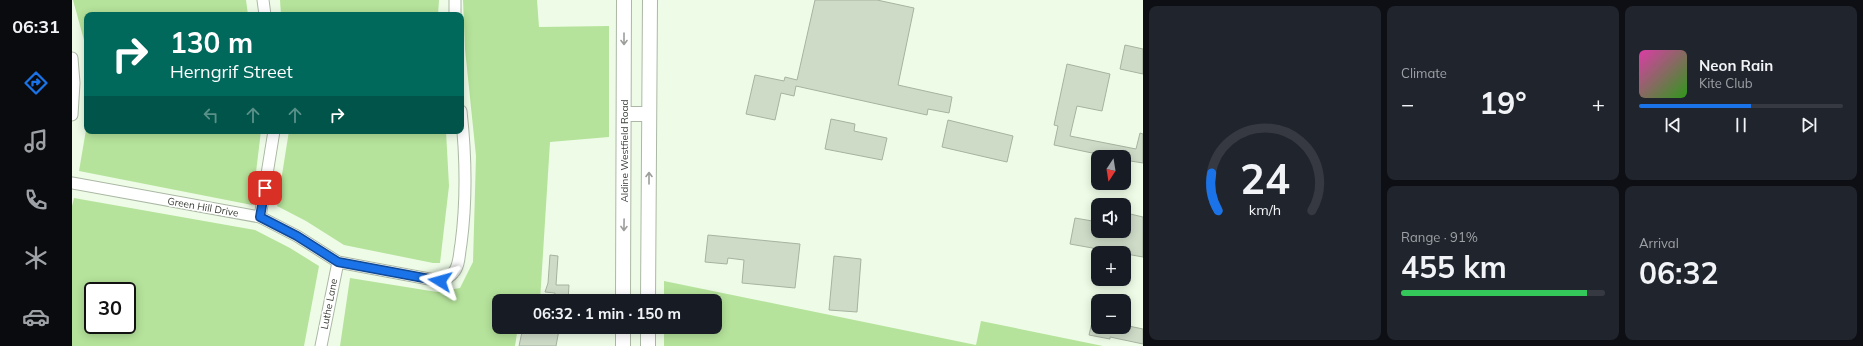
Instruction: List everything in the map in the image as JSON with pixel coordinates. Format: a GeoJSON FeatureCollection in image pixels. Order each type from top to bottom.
{"type":"FeatureCollection","features":[{"type":"Feature","properties":{"kind":"main road","name":"Aldine Westfield Road"},"geometry":{"type":"LineString","coordinates":[[623,294],[625,114],[624,0]]}},
{"type":"Feature","properties":{"kind":"main road"},"geometry":{"type":"LineString","coordinates":[[648,294],[650,0]]}},
{"type":"Feature","properties":{"kind":"main road"},"geometry":{"type":"LineString","coordinates":[[625,114],[649,114]]}},
{"type":"Feature","properties":{"kind":"main road"},"geometry":{"type":"LineString","coordinates":[[623,334],[623,346]]}},
{"type":"Feature","properties":{"kind":"main road"},"geometry":{"type":"LineString","coordinates":[[648,334],[648,346]]}},
{"type":"Feature","properties":{"kind":"street"},"geometry":{"type":"LineString","coordinates":[[263,0],[265,12]]}},
{"type":"Feature","properties":{"kind":"street"},"geometry":{"type":"LineString","coordinates":[[455,0],[455,12]]}},
{"type":"Feature","properties":{"kind":"street"},"geometry":{"type":"LineString","coordinates":[[72,58],[74,83],[72,115]]}},
{"type":"Feature","properties":{"kind":"street"},"geometry":{"type":"LineString","coordinates":[[260,217],[274,134]]}},
{"type":"Feature","properties":{"kind":"street","name":"Green Hill Drive"},"geometry":{"type":"LineString","coordinates":[[72,183],[260,217],[297,236],[338,262],[440,281],[450,277],[458,265],[466,187],[464,134]]}},
{"type":"Feature","properties":{"kind":"street","name":"Luthe Lane"},"geometry":{"type":"LineString","coordinates":[[321,346],[338,262]]}},
{"type":"Feature","properties":{"kind":"green space"},"geometry":{"type":"Polygon","coordinates":[[[73,0],[246,0],[248,12],[84,12],[84,40],[73,0]]]}},
{"type":"Feature","properties":{"kind":"green space"},"geometry":{"type":"Polygon","coordinates":[[[280,0],[439,0],[438,12],[281,12],[280,0]]]}},
{"type":"Feature","properties":{"kind":"green space"},"geometry":{"type":"Polygon","coordinates":[[[463,0],[537,0],[539,27],[609,26],[609,137],[550,142],[540,294],[492,294],[492,334],[517,334],[515,346],[340,346],[350,278],[437,292],[460,288],[473,262],[476,156],[465,49],[463,0]]]}},
{"type":"Feature","properties":{"kind":"green space"},"geometry":{"type":"Polygon","coordinates":[[[85,134],[261,134],[252,205],[79,171],[85,134]]]}},
{"type":"Feature","properties":{"kind":"green space"},"geometry":{"type":"Polygon","coordinates":[[[289,134],[446,134],[449,186],[440,263],[433,263],[344,245],[306,221],[277,206],[289,134]]]}},
{"type":"Feature","properties":{"kind":"green space"},"geometry":{"type":"Polygon","coordinates":[[[74,198],[255,230],[290,248],[319,266],[304,346],[72,346],[72,206],[74,198]]]}},
{"type":"Feature","properties":{"kind":"green space"},"geometry":{"type":"Polygon","coordinates":[[[664,281],[976,345],[981,321],[1103,346],[664,346],[664,334],[722,334],[722,294],[664,294],[664,281]]]}},
{"type":"Feature","properties":{"kind":"building"},"geometry":{"type":"Polygon","coordinates":[[[815,0],[877,0],[914,8],[898,85],[952,97],[949,113],[928,109],[927,115],[796,86],[794,96],[781,93],[775,120],[746,114],[755,75],[784,81],[785,77],[797,80],[815,0]]]}},
{"type":"Feature","properties":{"kind":"building"},"geometry":{"type":"Polygon","coordinates":[[[1125,45],[1143,49],[1143,74],[1120,69],[1125,45]]]}},
{"type":"Feature","properties":{"kind":"building"},"geometry":{"type":"Polygon","coordinates":[[[1067,64],[1110,74],[1102,111],[1077,106],[1070,136],[1136,149],[1140,133],[1143,134],[1143,163],[1131,161],[1131,150],[1091,150],[1091,153],[1054,145],[1058,126],[1054,125],[1067,64]]]}},
{"type":"Feature","properties":{"kind":"building"},"geometry":{"type":"Polygon","coordinates":[[[831,119],[855,124],[854,131],[887,138],[882,160],[825,149],[831,119]]]}},
{"type":"Feature","properties":{"kind":"building"},"geometry":{"type":"Polygon","coordinates":[[[948,120],[1013,136],[1007,162],[942,147],[948,120]]]}},
{"type":"Feature","properties":{"kind":"building"},"geometry":{"type":"Polygon","coordinates":[[[1131,214],[1143,217],[1143,257],[1131,255],[1131,246],[1091,246],[1091,248],[1070,244],[1075,218],[1091,221],[1091,238],[1131,238],[1131,214]]]}},
{"type":"Feature","properties":{"kind":"building"},"geometry":{"type":"Polygon","coordinates":[[[708,235],[800,244],[795,288],[742,283],[744,260],[728,258],[727,264],[705,262],[708,235]]]}},
{"type":"Feature","properties":{"kind":"building"},"geometry":{"type":"Polygon","coordinates":[[[550,255],[558,256],[556,285],[569,285],[568,294],[545,292],[548,283],[550,255]]]}},
{"type":"Feature","properties":{"kind":"building"},"geometry":{"type":"Polygon","coordinates":[[[834,256],[861,259],[857,312],[829,310],[834,256]]]}},
{"type":"Feature","properties":{"kind":"building"},"geometry":{"type":"Polygon","coordinates":[[[1131,326],[1143,329],[1143,344],[1110,337],[1110,339],[1089,335],[1091,327],[1091,334],[1131,334],[1131,326]]]}},
{"type":"Feature","properties":{"kind":"building"},"geometry":{"type":"Polygon","coordinates":[[[522,334],[558,334],[556,346],[519,346],[522,334]]]}},
{"type":"Feature","properties":{"kind":"route"},"geometry":{"type":"LineString","coordinates":[[265,188],[260,217],[297,236],[338,262],[440,281]]}}]}
